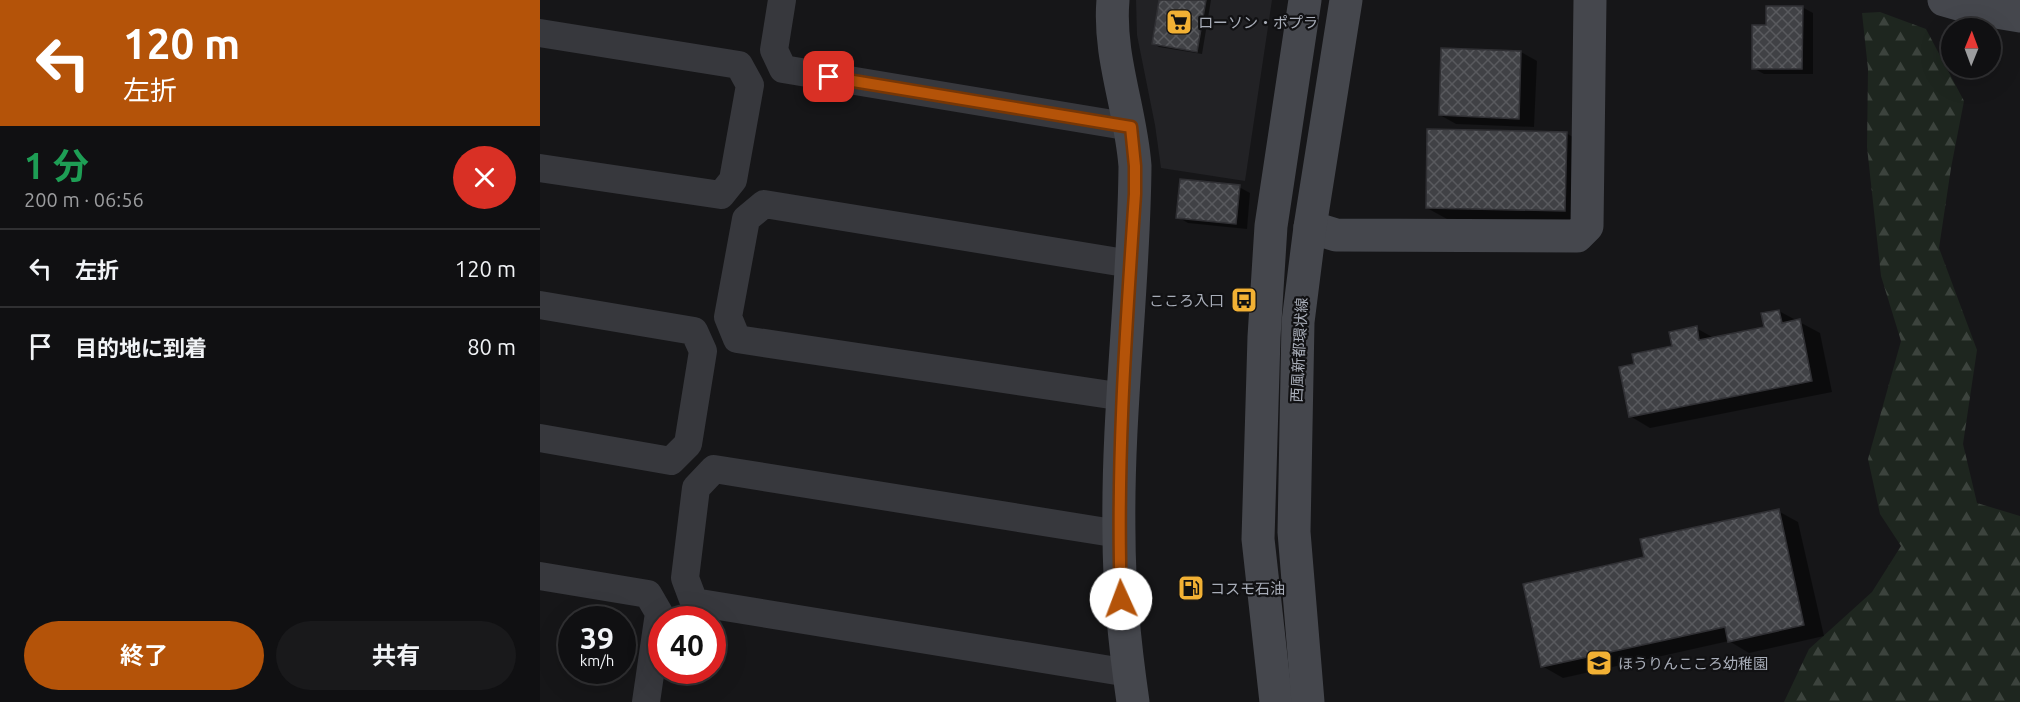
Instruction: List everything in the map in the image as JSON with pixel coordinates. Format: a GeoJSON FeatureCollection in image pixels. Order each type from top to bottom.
{"type":"FeatureCollection","features":[{"type":"Feature","properties":{"kind":"street"},"geometry":{"type":"LineString","coordinates":[[782,0],[774,50],[783,69],[1131,127]]}},
{"type":"Feature","properties":{"kind":"street"},"geometry":{"type":"LineString","coordinates":[[1113,0],[1113,36],[1131,127],[1135,166],[1120,460],[1119,534],[1121,599],[1131,687],[694,602],[685,578],[696,488],[714,469],[1119,534]]}},
{"type":"Feature","properties":{"kind":"street"},"geometry":{"type":"LineString","coordinates":[[1276,702],[1258,539],[1264,337],[1271,226],[1305,0]]}},
{"type":"Feature","properties":{"kind":"street","name":"西風新都環状線"},"geometry":{"type":"LineString","coordinates":[[1308,702],[1294,532],[1298,322],[1310,227],[1346,0]]}},
{"type":"Feature","properties":{"kind":"street"},"geometry":{"type":"LineString","coordinates":[[1310,227],[1336,235],[1577,236],[1587,226],[1590,0]]}},
{"type":"Feature","properties":{"kind":"street"},"geometry":{"type":"LineString","coordinates":[[1944,0],[1972,8],[2020,16]]}},
{"type":"Feature","properties":{"kind":"street"},"geometry":{"type":"LineString","coordinates":[[540,33],[739,65],[750,85],[733,180],[721,195],[540,168]]}},
{"type":"Feature","properties":{"kind":"street"},"geometry":{"type":"LineString","coordinates":[[1124,397],[737,339],[728,317],[746,219],[764,204],[1131,264]]}},
{"type":"Feature","properties":{"kind":"street"},"geometry":{"type":"LineString","coordinates":[[540,305],[694,331],[703,351],[688,444],[671,461],[540,438]]}},
{"type":"Feature","properties":{"kind":"street"},"geometry":{"type":"LineString","coordinates":[[540,576],[648,594],[659,613],[646,702]]}},
{"type":"Feature","properties":{"kind":"shaded area"},"geometry":{"type":"Polygon","coordinates":[[[1136,0],[1272,0],[1245,181],[1161,168],[1137,35],[1136,0]]]}},
{"type":"Feature","properties":{"kind":"green space"},"geometry":{"type":"Polygon","coordinates":[[[1880,12],[1926,29],[1941,57],[1941,78],[1952,78],[1964,101],[1939,248],[1977,350],[1963,444],[1977,503],[2020,516],[2020,702],[1784,702],[1809,649],[1872,592],[1901,546],[1880,514],[1868,459],[1901,341],[1881,276],[1867,147],[1868,69],[1862,13],[1880,12]]]}},
{"type":"Feature","properties":{"kind":"building","name":"ローソン・ポプラ"},"geometry":{"type":"Polygon","coordinates":[[[1159,0],[1206,0],[1197,52],[1152,44],[1159,0]]]}},
{"type":"Feature","properties":{"kind":"building"},"geometry":{"type":"Polygon","coordinates":[[[1766,6],[1803,6],[1802,69],[1752,69],[1752,25],[1766,25],[1766,6]]]}},
{"type":"Feature","properties":{"kind":"building"},"geometry":{"type":"Polygon","coordinates":[[[1441,48],[1521,51],[1519,119],[1439,115],[1441,48]]]}},
{"type":"Feature","properties":{"kind":"building"},"geometry":{"type":"Polygon","coordinates":[[[1427,129],[1567,132],[1565,211],[1426,208],[1427,129]]]}},
{"type":"Feature","properties":{"kind":"building"},"geometry":{"type":"Polygon","coordinates":[[[1180,179],[1240,185],[1236,224],[1176,218],[1180,179]]]}},
{"type":"Feature","properties":{"kind":"building"},"geometry":{"type":"Polygon","coordinates":[[[1779,310],[1782,323],[1800,319],[1812,381],[1629,417],[1619,367],[1634,364],[1632,354],[1672,346],[1669,332],[1697,326],[1699,340],[1764,327],[1761,313],[1779,310]]]}},
{"type":"Feature","properties":{"kind":"building"},"geometry":{"type":"Polygon","coordinates":[[[1779,509],[1804,625],[1728,642],[1725,627],[1541,667],[1523,584],[1644,557],[1640,539],[1779,509]]]}},
{"type":"Feature","properties":{"kind":"place","name":"ローソン・ポプラ"},"geometry":{"type":"Point","coordinates":[1179,22]}},
{"type":"Feature","properties":{"kind":"place","name":"こころ入口"},"geometry":{"type":"Point","coordinates":[1244,300]}},
{"type":"Feature","properties":{"kind":"place","name":"コスモ石油"},"geometry":{"type":"Point","coordinates":[1191,588]}},
{"type":"Feature","properties":{"kind":"place","name":"ほうりんこころ幼稚園"},"geometry":{"type":"Point","coordinates":[1599,663]}},
{"type":"Feature","properties":{"kind":"route"},"geometry":{"type":"LineString","coordinates":[[829,77],[1131,127],[1135,194],[1120,460],[1121,599]]}}]}
